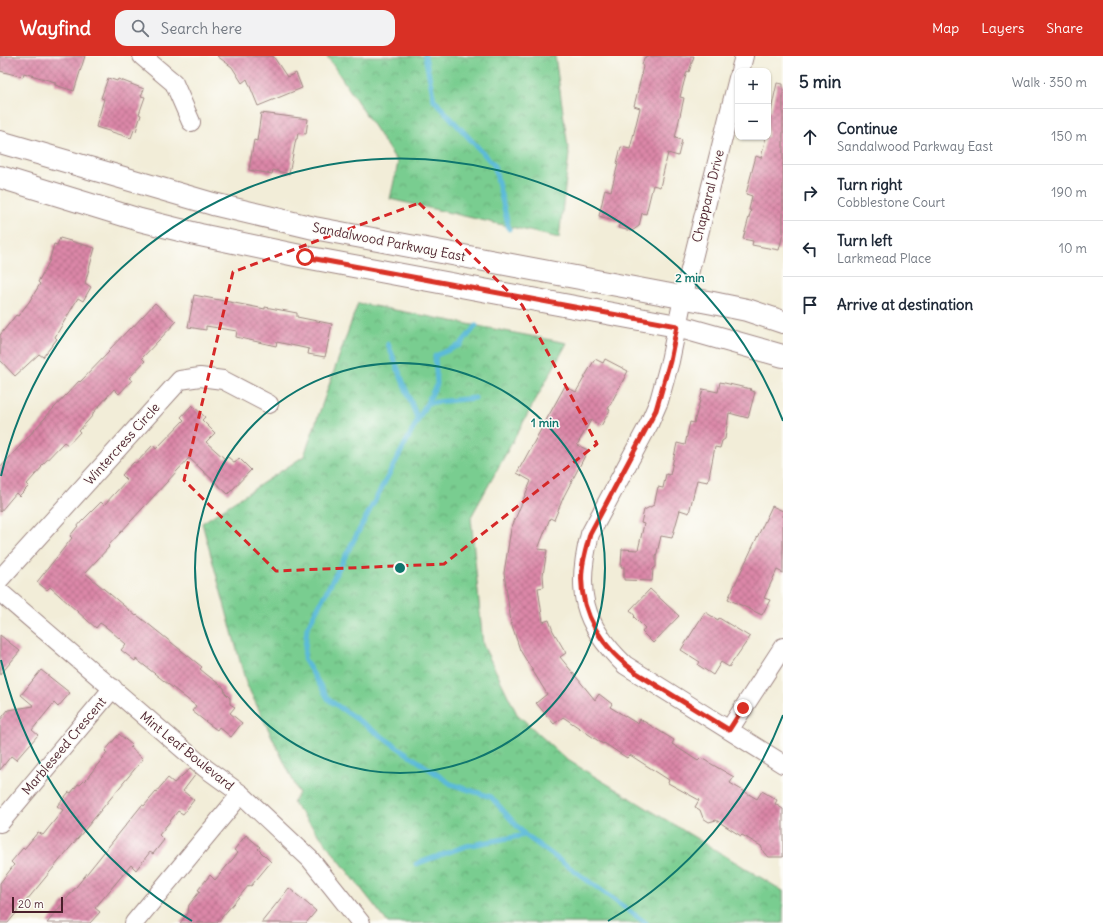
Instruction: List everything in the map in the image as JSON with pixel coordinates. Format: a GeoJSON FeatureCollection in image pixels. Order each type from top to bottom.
{"type":"FeatureCollection","features":[{"type":"Feature","properties":{"kind":"main road","name":"Sandalwood Parkway East"},"geometry":{"type":"LineString","coordinates":[[0,142],[213,204],[680,312],[783,356]]}},
{"type":"Feature","properties":{"kind":"main road","name":"Sandalwood Parkway East"},"geometry":{"type":"LineString","coordinates":[[0,177],[140,220],[200,235],[313,258],[680,312],[747,310],[783,322]]}},
{"type":"Feature","properties":{"kind":"street"},"geometry":{"type":"LineString","coordinates":[[142,56],[174,83],[191,122]]}},
{"type":"Feature","properties":{"kind":"street"},"geometry":{"type":"LineString","coordinates":[[741,68],[744,56]]}},
{"type":"Feature","properties":{"kind":"street","name":"Chapparal Drive"},"geometry":{"type":"LineString","coordinates":[[735,90],[680,312],[670,361],[656,410],[590,534],[582,571],[583,589],[586,607],[592,622],[606,646],[615,656],[638,674],[783,764]]}},
{"type":"Feature","properties":{"kind":"street","name":"Wintercress Circle"},"geometry":{"type":"LineString","coordinates":[[0,578],[180,380],[200,377],[223,380],[269,404]]}},
{"type":"Feature","properties":{"kind":"street","name":"Mint Leaf Boulevard"},"geometry":{"type":"LineString","coordinates":[[0,592],[205,768],[241,794],[310,859],[357,921]]}},
{"type":"Feature","properties":{"kind":"street"},"geometry":{"type":"LineString","coordinates":[[729,730],[783,647]]}},
{"type":"Feature","properties":{"kind":"street","name":"Marbleseed Crescent"},"geometry":{"type":"LineString","coordinates":[[0,823],[113,688]]}},
{"type":"Feature","properties":{"kind":"street"},"geometry":{"type":"LineString","coordinates":[[134,923],[241,794]]}},
{"type":"Feature","properties":{"kind":"highlighted area"},"geometry":{"type":"Polygon","coordinates":[[[419,203],[522,305],[597,444],[444,564],[276,571],[184,480],[233,272],[419,203]]]}},
{"type":"Feature","properties":{"kind":"green space"},"geometry":{"type":"Polygon","coordinates":[[[327,56],[555,56],[569,154],[559,238],[390,199],[398,163],[327,56]]]}},
{"type":"Feature","properties":{"kind":"green space"},"geometry":{"type":"Polygon","coordinates":[[[358,303],[567,343],[471,517],[483,645],[517,714],[566,759],[783,891],[783,923],[388,923],[293,803],[299,793],[246,683],[202,523],[304,456],[358,303]]]}},
{"type":"Feature","properties":{"kind":"building"},"geometry":{"type":"Polygon","coordinates":[[[0,56],[85,56],[74,91],[55,85],[55,82],[24,73],[23,77],[0,71],[0,56]]]}},
{"type":"Feature","properties":{"kind":"building"},"geometry":{"type":"Polygon","coordinates":[[[217,56],[273,56],[287,77],[296,73],[302,88],[258,106],[247,79],[242,83],[232,67],[217,56]]]}},
{"type":"Feature","properties":{"kind":"building"},"geometry":{"type":"Polygon","coordinates":[[[648,56],[694,56],[689,72],[687,71],[680,97],[684,98],[675,138],[682,140],[678,156],[668,153],[660,187],[653,185],[646,214],[642,213],[639,226],[632,231],[618,228],[620,223],[599,216],[605,189],[611,191],[621,147],[630,149],[640,108],[634,106],[642,74],[642,65],[644,58],[648,56]]]}},
{"type":"Feature","properties":{"kind":"building"},"geometry":{"type":"Polygon","coordinates":[[[108,78],[117,81],[118,79],[144,89],[141,96],[145,97],[139,114],[141,115],[136,131],[134,130],[131,138],[96,127],[104,99],[101,98],[108,78]]]}},
{"type":"Feature","properties":{"kind":"building"},"geometry":{"type":"Polygon","coordinates":[[[777,83],[783,84],[783,234],[779,250],[752,245],[753,241],[743,239],[751,210],[749,210],[752,196],[746,194],[756,156],[761,158],[765,140],[771,140],[771,111],[777,83]]]}},
{"type":"Feature","properties":{"kind":"building"},"geometry":{"type":"Polygon","coordinates":[[[261,113],[308,119],[306,134],[298,133],[289,174],[273,170],[272,174],[249,170],[254,140],[257,141],[261,113]]]}},
{"type":"Feature","properties":{"kind":"building"},"geometry":{"type":"Polygon","coordinates":[[[60,238],[95,248],[85,283],[91,287],[83,301],[78,298],[55,337],[57,339],[43,357],[39,354],[15,376],[0,360],[0,335],[29,302],[40,284],[38,282],[49,262],[54,244],[57,245],[60,238]]]}},
{"type":"Feature","properties":{"kind":"building"},"geometry":{"type":"Polygon","coordinates":[[[194,295],[265,309],[265,307],[297,313],[297,317],[332,324],[325,357],[308,354],[309,349],[277,342],[276,346],[236,337],[237,331],[206,326],[206,330],[188,327],[194,295]]]}},
{"type":"Feature","properties":{"kind":"building"},"geometry":{"type":"Polygon","coordinates":[[[155,303],[176,322],[142,358],[145,361],[129,378],[132,380],[119,394],[114,389],[68,445],[64,442],[41,466],[42,467],[27,484],[29,486],[19,496],[16,493],[0,512],[0,468],[79,381],[80,382],[155,303]]]}},
{"type":"Feature","properties":{"kind":"building"},"geometry":{"type":"Polygon","coordinates":[[[595,359],[603,363],[605,359],[628,371],[608,409],[610,410],[601,426],[591,420],[577,445],[588,450],[564,496],[554,520],[550,518],[538,549],[547,550],[543,575],[544,587],[538,588],[543,622],[549,620],[553,631],[566,653],[560,657],[595,700],[599,694],[612,704],[610,707],[638,724],[640,719],[674,740],[672,744],[698,761],[701,758],[734,777],[730,783],[757,799],[762,791],[777,800],[775,804],[783,809],[783,857],[769,857],[764,853],[761,846],[742,835],[741,836],[716,820],[709,822],[703,818],[700,810],[695,807],[699,800],[668,783],[669,780],[630,755],[627,758],[563,717],[554,724],[536,703],[547,694],[520,650],[511,622],[504,573],[511,529],[531,481],[517,473],[565,386],[576,392],[595,359]]]}},
{"type":"Feature","properties":{"kind":"building"},"geometry":{"type":"Polygon","coordinates":[[[720,382],[751,389],[750,390],[755,392],[748,418],[729,413],[725,439],[722,441],[720,448],[715,447],[708,482],[697,480],[689,513],[680,510],[672,538],[661,536],[656,557],[656,567],[653,569],[652,581],[624,580],[624,567],[621,567],[622,549],[638,550],[644,524],[641,523],[644,510],[654,505],[658,487],[663,488],[666,474],[670,475],[677,443],[685,445],[690,422],[694,423],[703,389],[718,392],[720,382]]]}},
{"type":"Feature","properties":{"kind":"building"},"geometry":{"type":"Polygon","coordinates":[[[192,405],[205,417],[202,420],[215,433],[206,442],[225,459],[228,457],[235,463],[239,458],[251,470],[228,494],[189,458],[85,573],[136,616],[137,615],[202,667],[200,669],[224,688],[225,693],[230,698],[230,704],[235,707],[230,713],[242,723],[231,737],[219,727],[217,730],[192,711],[196,706],[136,659],[135,661],[121,650],[126,644],[106,627],[100,623],[96,628],[50,587],[47,590],[37,582],[72,538],[70,536],[81,522],[101,502],[104,505],[127,480],[122,475],[153,445],[156,449],[184,420],[181,417],[192,405]]]}},
{"type":"Feature","properties":{"kind":"building"},"geometry":{"type":"Polygon","coordinates":[[[772,506],[783,511],[783,573],[777,570],[764,598],[770,600],[762,615],[728,599],[772,506]]]}},
{"type":"Feature","properties":{"kind":"building"},"geometry":{"type":"Polygon","coordinates":[[[650,589],[679,616],[653,643],[642,632],[645,628],[634,617],[635,616],[630,610],[650,589]]]}},
{"type":"Feature","properties":{"kind":"building"},"geometry":{"type":"Polygon","coordinates":[[[705,612],[718,620],[719,618],[750,637],[729,667],[721,662],[713,675],[698,665],[700,662],[681,650],[705,612]]]}},
{"type":"Feature","properties":{"kind":"building"},"geometry":{"type":"Polygon","coordinates":[[[0,635],[20,651],[0,675],[0,635]]]}},
{"type":"Feature","properties":{"kind":"building"},"geometry":{"type":"Polygon","coordinates":[[[41,670],[70,693],[58,707],[54,703],[32,730],[38,735],[16,760],[11,756],[0,770],[0,720],[8,710],[34,706],[21,695],[41,670]]]}},
{"type":"Feature","properties":{"kind":"building"},"geometry":{"type":"Polygon","coordinates":[[[119,734],[132,745],[130,747],[143,759],[8,923],[0,923],[0,883],[14,865],[11,862],[38,832],[43,835],[63,810],[57,806],[69,792],[71,793],[78,784],[80,785],[87,778],[107,753],[105,751],[119,734]]]}},
{"type":"Feature","properties":{"kind":"building"},"geometry":{"type":"Polygon","coordinates":[[[190,769],[196,774],[183,791],[194,800],[183,814],[178,811],[159,835],[164,840],[153,854],[150,852],[136,870],[131,865],[95,908],[100,912],[90,923],[47,923],[142,805],[144,806],[168,778],[174,783],[190,769]]]}},
{"type":"Feature","properties":{"kind":"building"},"geometry":{"type":"Polygon","coordinates":[[[246,835],[260,847],[258,849],[271,862],[251,886],[249,885],[217,923],[180,923],[188,913],[189,905],[200,891],[198,890],[210,875],[215,880],[238,853],[234,850],[246,835]]]}},
{"type":"Feature","properties":{"kind":"building"},"geometry":{"type":"Polygon","coordinates":[[[289,888],[316,911],[306,923],[261,923],[289,888]]]}},
{"type":"Feature","properties":{"kind":"waterway"},"geometry":{"type":"LineString","coordinates":[[425,56],[434,100],[494,165],[509,229]]}},
{"type":"Feature","properties":{"kind":"waterway"},"geometry":{"type":"LineString","coordinates":[[476,326],[460,345],[435,356],[437,384],[307,628],[304,659],[329,700],[451,784],[491,797],[525,835],[646,923]]}},
{"type":"Feature","properties":{"kind":"waterway"},"geometry":{"type":"LineString","coordinates":[[388,344],[418,420]]}},
{"type":"Feature","properties":{"kind":"waterway"},"geometry":{"type":"LineString","coordinates":[[427,403],[475,398]]}},
{"type":"Feature","properties":{"kind":"waterway"},"geometry":{"type":"LineString","coordinates":[[416,864],[466,846],[525,835]]}},
{"type":"Feature","properties":{"kind":"route"},"geometry":{"type":"LineString","coordinates":[[305,257],[677,326],[670,361],[656,410],[590,534],[582,571],[586,607],[592,622],[606,646],[615,656],[638,674],[729,730],[743,708]]}}]}
